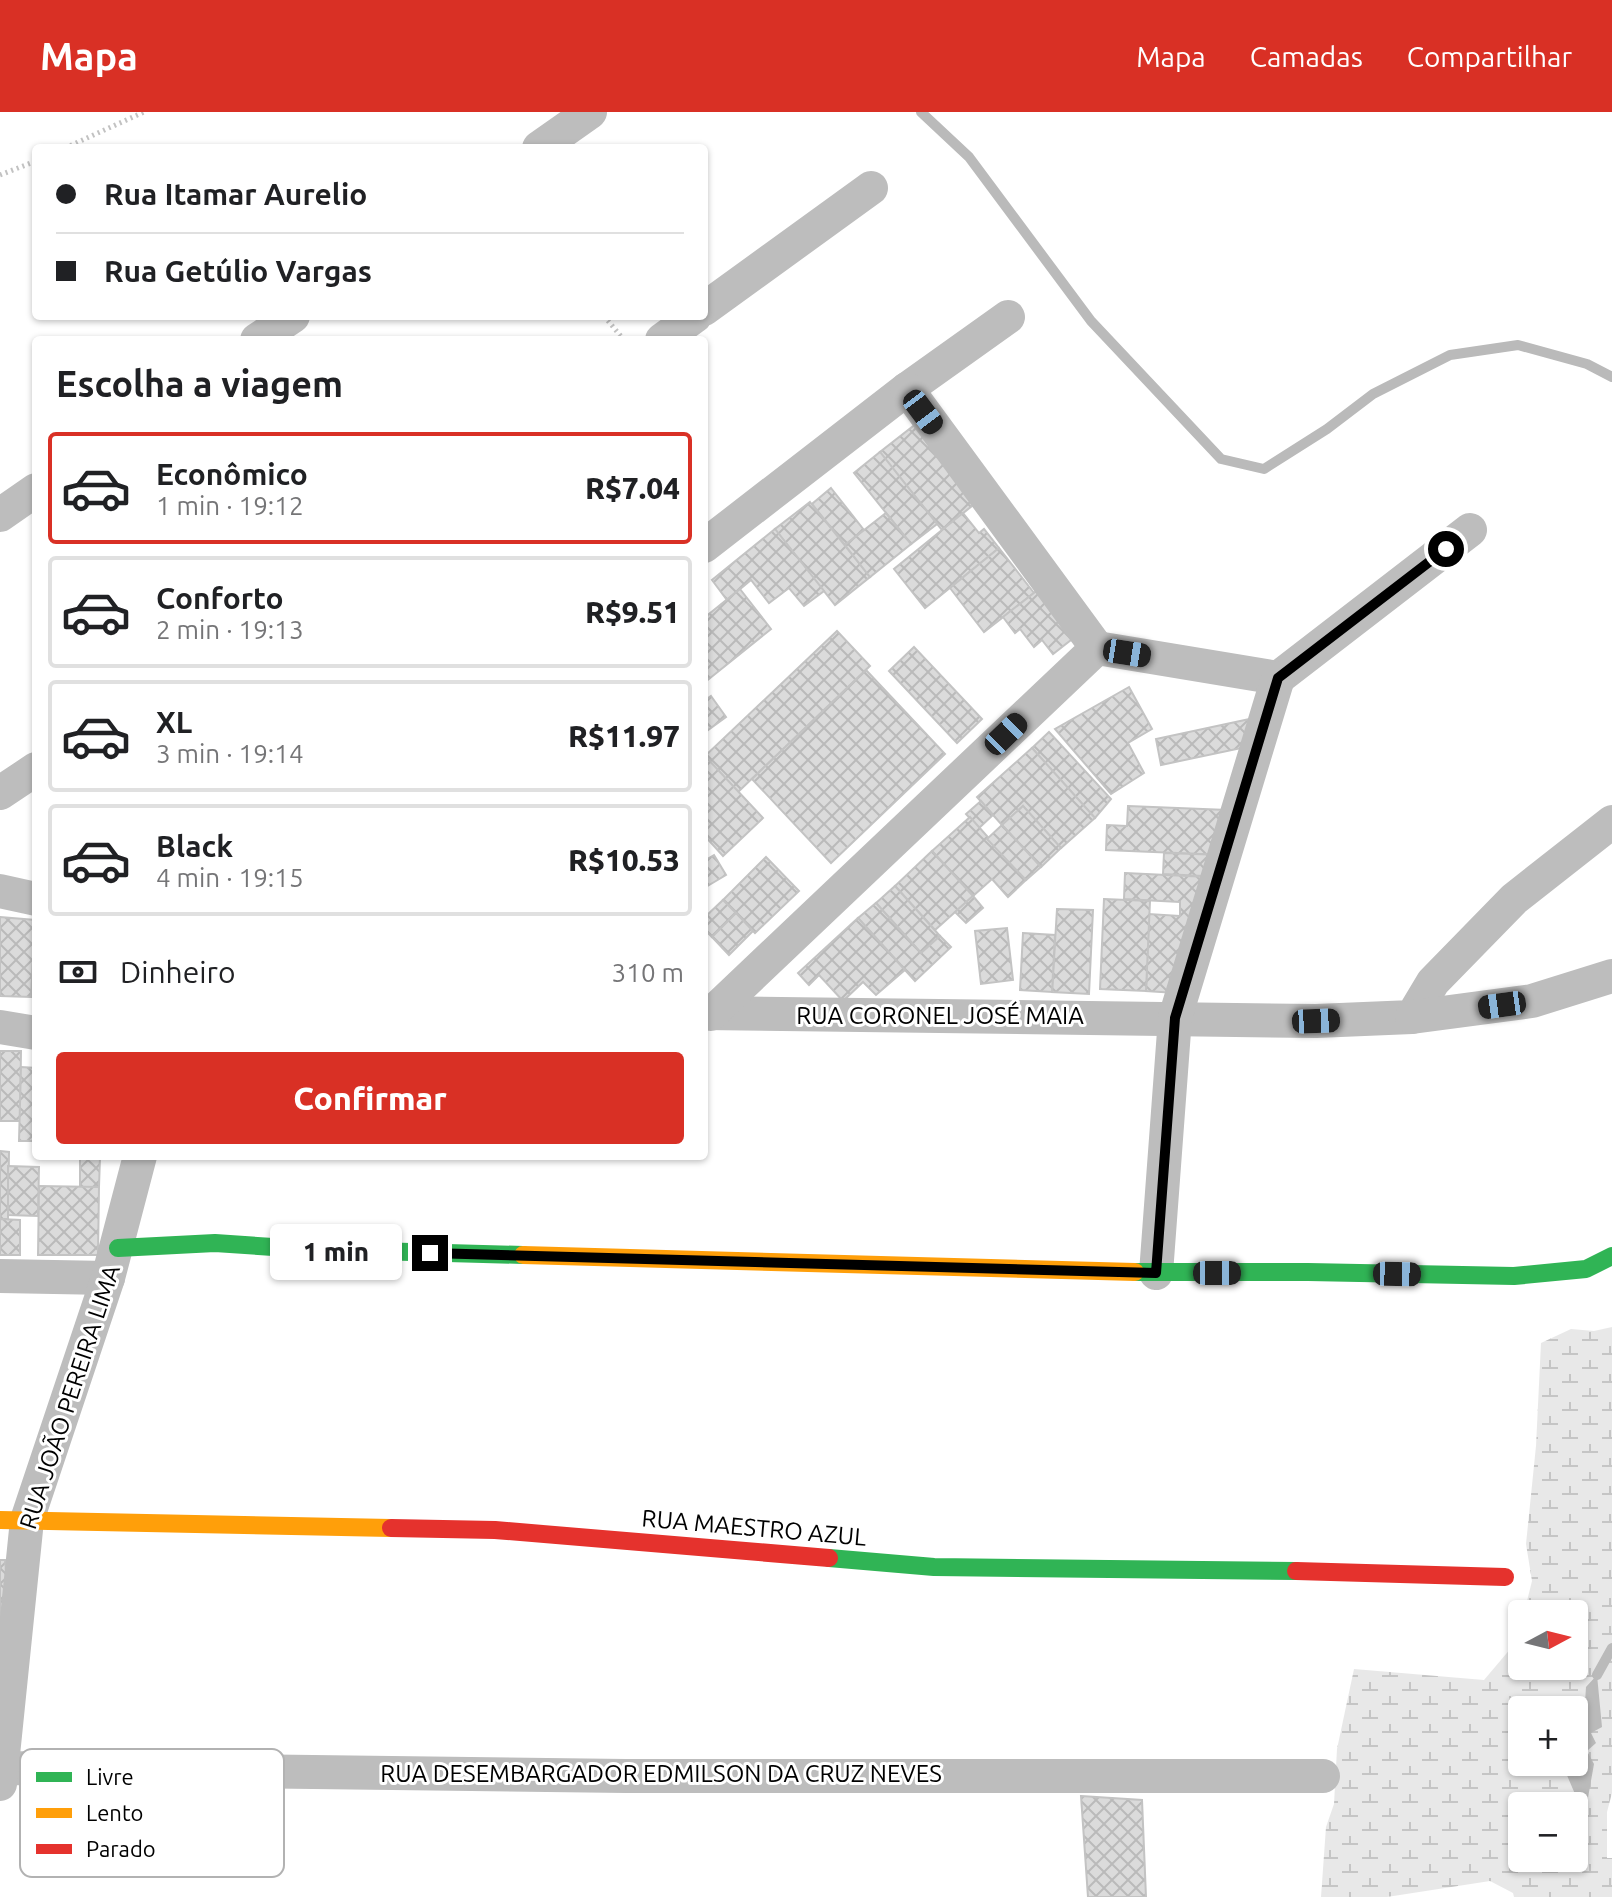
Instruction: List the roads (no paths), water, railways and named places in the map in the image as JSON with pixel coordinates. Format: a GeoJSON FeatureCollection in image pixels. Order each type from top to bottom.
{"type":"FeatureCollection","features":[{"type":"Feature","properties":{"kind":"street"},"geometry":{"type":"LineString","coordinates":[[545,144],[590,112]]}},
{"type":"Feature","properties":{"kind":"street"},"geometry":{"type":"LineString","coordinates":[[708,306],[871,188]]}},
{"type":"Feature","properties":{"kind":"street"},"geometry":{"type":"LineString","coordinates":[[708,543],[907,389],[1008,317]]}},
{"type":"Feature","properties":{"kind":"street"},"geometry":{"type":"LineString","coordinates":[[263,336],[287,320]]}},
{"type":"Feature","properties":{"kind":"street"},"geometry":{"type":"LineString","coordinates":[[668,336],[690,320]]}},
{"type":"Feature","properties":{"kind":"street"},"geometry":{"type":"LineString","coordinates":[[907,389],[1097,648],[1278,678]]}},
{"type":"Feature","properties":{"kind":"street"},"geometry":{"type":"LineString","coordinates":[[0,515],[32,493]]}},
{"type":"Feature","properties":{"kind":"street"},"geometry":{"type":"LineString","coordinates":[[1156,1273],[1175,1018],[1278,678],[1470,530]]}},
{"type":"Feature","properties":{"kind":"street"},"geometry":{"type":"LineString","coordinates":[[708,1014],[1097,648]]}},
{"type":"Feature","properties":{"kind":"street"},"geometry":{"type":"LineString","coordinates":[[0,793],[32,772]]}},
{"type":"Feature","properties":{"kind":"street"},"geometry":{"type":"LineString","coordinates":[[1412,1017],[1433,982],[1514,899],[1612,822]]}},
{"type":"Feature","properties":{"kind":"street"},"geometry":{"type":"LineString","coordinates":[[0,891],[32,898]]}},
{"type":"Feature","properties":{"kind":"street","name":"RUA CORONEL JOSÉ MAIA"},"geometry":{"type":"LineString","coordinates":[[708,1014],[1316,1021],[1412,1017],[1532,1001],[1612,976]]}},
{"type":"Feature","properties":{"kind":"street"},"geometry":{"type":"LineString","coordinates":[[0,1027],[32,1032]]}},
{"type":"Feature","properties":{"kind":"street","name":"RUA JOÃO PEREIRA LIMA"},"geometry":{"type":"LineString","coordinates":[[1,1773],[13,1520],[113,1263],[139,1160]]}},
{"type":"Feature","properties":{"kind":"street"},"geometry":{"type":"LineString","coordinates":[[0,1276],[113,1263],[215,1243],[303,1249],[1156,1273],[1514,1276],[1586,1269],[1612,1256]]}},
{"type":"Feature","properties":{"kind":"street","name":"RUA MAESTRO AZUL"},"geometry":{"type":"LineString","coordinates":[[13,1520],[495,1530],[934,1567],[1307,1571],[1505,1577]]}},
{"type":"Feature","properties":{"kind":"street","name":"RUA DESEMBARGADOR EDMILSON DA CRUZ NEVES"},"geometry":{"type":"LineString","coordinates":[[284,1774],[1323,1776]]}},
{"type":"Feature","properties":{"kind":"waterway"},"geometry":{"type":"LineString","coordinates":[[921,112],[969,157],[1091,321],[1221,459],[1264,469],[1327,429],[1373,394],[1450,355],[1518,345],[1587,364],[1612,377]]}},
{"type":"Feature","properties":{"kind":"waterway"},"geometry":{"type":"LineString","coordinates":[[1597,1675],[1612,1648]]}}]}
